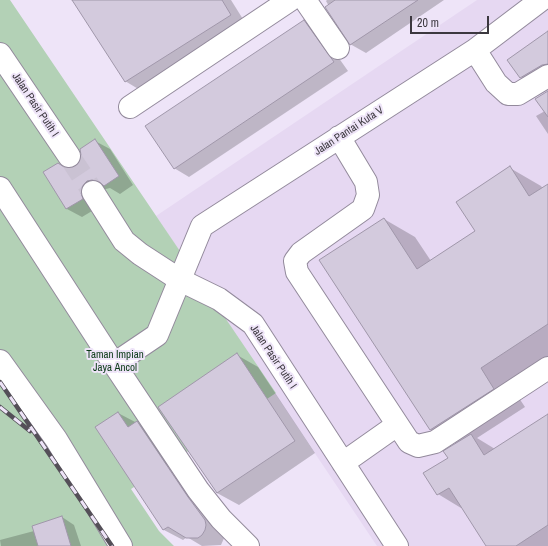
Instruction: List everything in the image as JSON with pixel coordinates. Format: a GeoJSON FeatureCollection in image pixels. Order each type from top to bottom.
{"type":"FeatureCollection","features":[{"type":"Feature","properties":{"kind":"street"},"geometry":{"type":"LineString","coordinates":[[130,107],[290,0]]}},
{"type":"Feature","properties":{"kind":"street"},"geometry":{"type":"LineString","coordinates":[[306,0],[338,48]]}},
{"type":"Feature","properties":{"kind":"street","name":"Jalan Pantai Kuta V"},"geometry":{"type":"LineString","coordinates":[[114,364],[157,335],[202,226],[475,50],[541,0]]}},
{"type":"Feature","properties":{"kind":"street"},"geometry":{"type":"LineString","coordinates":[[475,50],[496,83],[508,94],[518,94],[548,76]]}},
{"type":"Feature","properties":{"kind":"street","name":"Jalan Pasir Putih I"},"geometry":{"type":"LineString","coordinates":[[0,54],[69,156]]}},
{"type":"Feature","properties":{"kind":"street"},"geometry":{"type":"LineString","coordinates":[[339,137],[366,182],[368,195],[363,208],[301,253],[295,261],[297,272],[409,442],[418,446],[435,442],[548,368]]}},
{"type":"Feature","properties":{"kind":"street"},"geometry":{"type":"LineString","coordinates":[[0,188],[198,490],[221,519],[248,546]]}},
{"type":"Feature","properties":{"kind":"street","name":"Jalan Pasir Putih I"},"geometry":{"type":"LineString","coordinates":[[93,192],[124,241],[140,254],[180,280],[219,299],[253,324],[397,546]]}},
{"type":"Feature","properties":{"kind":"street"},"geometry":{"type":"LineString","coordinates":[[0,361],[56,439],[121,546]]}},
{"type":"Feature","properties":{"kind":"street"},"geometry":{"type":"LineString","coordinates":[[343,463],[398,425]]}},
{"type":"Feature","properties":{"kind":"shaded area"},"geometry":{"type":"Polygon","coordinates":[[[477,0],[548,0],[548,546],[377,546],[156,216],[477,0]]]}},
{"type":"Feature","properties":{"kind":"green space","name":"Taman Impian Jaya Ancol"},"geometry":{"type":"Polygon","coordinates":[[[0,0],[10,0],[276,393],[131,489],[159,531],[174,546],[0,546],[0,0]]]}},
{"type":"Feature","properties":{"kind":"building"},"geometry":{"type":"Polygon","coordinates":[[[72,0],[222,0],[231,15],[125,82],[72,0]]]}},
{"type":"Feature","properties":{"kind":"building"},"geometry":{"type":"Polygon","coordinates":[[[335,0],[418,0],[350,45],[325,7],[335,0]]]}},
{"type":"Feature","properties":{"kind":"building"},"geometry":{"type":"Polygon","coordinates":[[[304,20],[334,62],[174,169],[145,126],[304,20]]]}},
{"type":"Feature","properties":{"kind":"building"},"geometry":{"type":"Polygon","coordinates":[[[548,31],[548,64],[542,65],[520,78],[507,60],[548,31]]]}},
{"type":"Feature","properties":{"kind":"building"},"geometry":{"type":"Polygon","coordinates":[[[548,91],[548,117],[535,99],[548,91]]]}},
{"type":"Feature","properties":{"kind":"building"},"geometry":{"type":"Polygon","coordinates":[[[95,139],[119,176],[104,186],[98,181],[87,181],[82,187],[81,193],[83,199],[66,209],[43,172],[58,163],[64,167],[76,167],[80,161],[80,149],[95,139]]]}},
{"type":"Feature","properties":{"kind":"building"},"geometry":{"type":"Polygon","coordinates":[[[510,166],[529,196],[548,184],[548,324],[481,368],[494,389],[430,430],[319,260],[384,218],[417,269],[475,231],[456,202],[510,166]]]}},
{"type":"Feature","properties":{"kind":"building"},"geometry":{"type":"Polygon","coordinates":[[[237,353],[295,441],[217,493],[158,407],[237,353]]]}},
{"type":"Feature","properties":{"kind":"building"},"geometry":{"type":"Polygon","coordinates":[[[118,412],[128,427],[137,421],[205,520],[205,530],[198,538],[186,538],[168,527],[163,530],[95,427],[118,412]]]}},
{"type":"Feature","properties":{"kind":"building"},"geometry":{"type":"Polygon","coordinates":[[[548,414],[548,525],[516,546],[486,546],[449,488],[437,495],[423,473],[448,458],[443,451],[471,434],[484,455],[548,414]]]}},
{"type":"Feature","properties":{"kind":"building"},"geometry":{"type":"Polygon","coordinates":[[[62,516],[71,546],[38,546],[32,526],[62,516]]]}},
{"type":"Feature","properties":{"kind":"tunnel"},"geometry":{"type":"LineString","coordinates":[[69,156],[93,192]]}},
{"type":"Feature","properties":{"kind":"railway"},"geometry":{"type":"LineString","coordinates":[[0,382],[112,546]]}},
{"type":"Feature","properties":{"kind":"railway"},"geometry":{"type":"LineString","coordinates":[[0,407],[30,431]]}}]}
